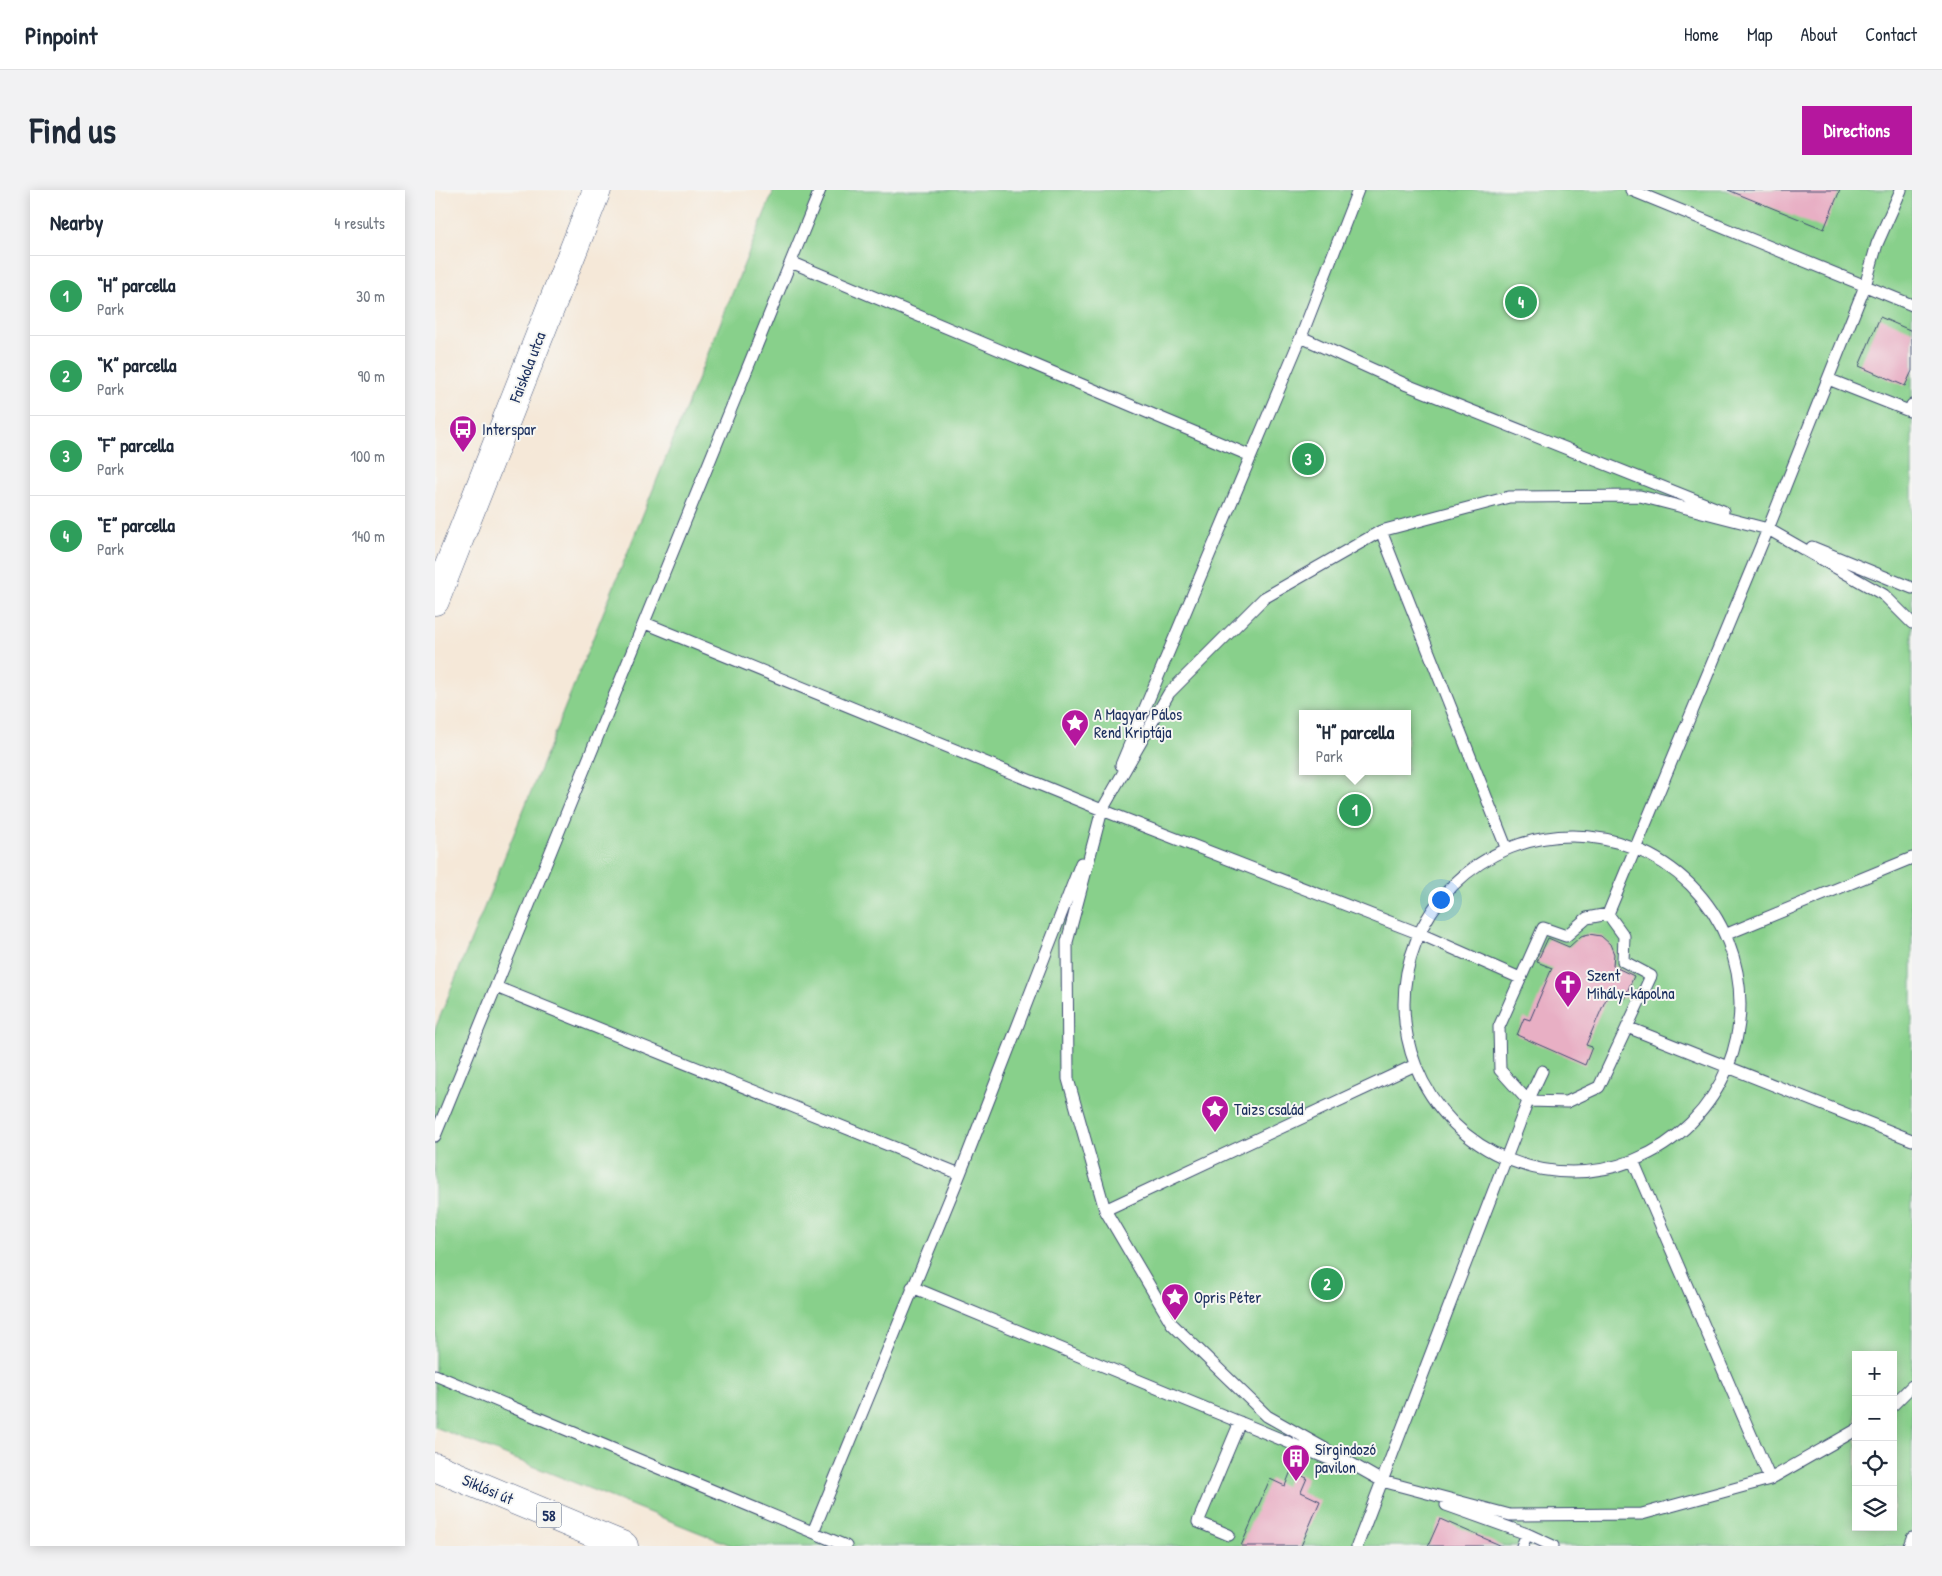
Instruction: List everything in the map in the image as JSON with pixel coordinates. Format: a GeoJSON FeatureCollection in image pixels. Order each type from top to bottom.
{"type":"FeatureCollection","features":[{"type":"Feature","properties":{"kind":"street","name":"Faiskola utca"},"geometry":{"type":"LineString","coordinates":[[435,601],[597,190]]}},
{"type":"Feature","properties":{"kind":"street","name":"Siklósi út"},"geometry":{"type":"LineString","coordinates":[[435,1467],[624,1546]]}},
{"type":"Feature","properties":{"kind":"lane"},"geometry":{"type":"LineString","coordinates":[[435,1136],[821,190]]}},
{"type":"Feature","properties":{"kind":"lane"},"geometry":{"type":"LineString","coordinates":[[813,1532],[960,1174],[1102,810],[1301,337],[1358,190]]}},
{"type":"Feature","properties":{"kind":"lane"},"geometry":{"type":"LineString","coordinates":[[1631,190],[1912,305]]}},
{"type":"Feature","properties":{"kind":"lane"},"geometry":{"type":"LineString","coordinates":[[1608,914],[1768,530],[1865,286],[1877,244],[1901,190]]}},
{"type":"Feature","properties":{"kind":"lane"},"geometry":{"type":"LineString","coordinates":[[791,262],[1251,456]]}},
{"type":"Feature","properties":{"kind":"lane"},"geometry":{"type":"LineString","coordinates":[[1301,337],[1407,385],[1912,588]]}},
{"type":"Feature","properties":{"kind":"lane"},"geometry":{"type":"LineString","coordinates":[[1827,379],[1909,411],[1912,405]]}},
{"type":"Feature","properties":{"kind":"lane"},"geometry":{"type":"LineString","coordinates":[[1852,1432],[1770,1479],[1642,1514],[1510,1515],[1382,1481],[1267,1416],[1173,1324],[1105,1210],[1068,1078],[1067,942],[1102,810],[1169,693],[1265,598],[1381,531],[1509,497],[1641,496],[1768,530],[1884,595],[1912,623]]}},
{"type":"Feature","properties":{"kind":"lane"},"geometry":{"type":"LineString","coordinates":[[1381,531],[1506,847]]}},
{"type":"Feature","properties":{"kind":"lane"},"geometry":{"type":"LineString","coordinates":[[645,623],[1102,810],[1417,933],[1520,978]]}},
{"type":"Feature","properties":{"kind":"lane"},"geometry":{"type":"LineString","coordinates":[[1571,834],[1637,847],[1690,882],[1727,934],[1742,1000],[1730,1068],[1691,1125],[1634,1162],[1575,1175],[1516,1165],[1454,1127],[1413,1066],[1402,999],[1417,933],[1454,882],[1506,847],[1571,834]]}},
{"type":"Feature","properties":{"kind":"lane"},"geometry":{"type":"LineString","coordinates":[[1727,934],[1912,858]]}},
{"type":"Feature","properties":{"kind":"lane"},"geometry":{"type":"LineString","coordinates":[[1608,914],[1624,936],[1623,961],[1651,976],[1599,1087],[1567,1102],[1528,1101],[1500,1070],[1499,1027],[1543,928],[1566,936],[1587,918],[1608,914]]}},
{"type":"Feature","properties":{"kind":"lane"},"geometry":{"type":"LineString","coordinates":[[496,986],[960,1174]]}},
{"type":"Feature","properties":{"kind":"lane"},"geometry":{"type":"LineString","coordinates":[[1627,1027],[1912,1140]]}},
{"type":"Feature","properties":{"kind":"lane"},"geometry":{"type":"LineString","coordinates":[[1105,1210],[1413,1066]]}},
{"type":"Feature","properties":{"kind":"lane"},"geometry":{"type":"LineString","coordinates":[[1357,1546],[1528,1101],[1542,1071]]}},
{"type":"Feature","properties":{"kind":"lane"},"geometry":{"type":"LineString","coordinates":[[1634,1162],[1770,1479]]}},
{"type":"Feature","properties":{"kind":"lane"},"geometry":{"type":"LineString","coordinates":[[912,1287],[1382,1481],[1527,1534],[1553,1546]]}},
{"type":"Feature","properties":{"kind":"lane"},"geometry":{"type":"LineString","coordinates":[[435,1375],[846,1546]]}},
{"type":"Feature","properties":{"kind":"lane"},"geometry":{"type":"LineString","coordinates":[[1897,1401],[1912,1386]]}},
{"type":"Feature","properties":{"kind":"lane"},"geometry":{"type":"LineString","coordinates":[[1229,1535],[1198,1522],[1240,1422]]}},
{"type":"Feature","properties":{"kind":"lane"},"geometry":{"type":"LineString","coordinates":[[1522,1546],[1527,1534]]}},
{"type":"Feature","properties":{"kind":"lane"},"geometry":{"type":"LineString","coordinates":[[1909,1546],[1912,1538]]}},
{"type":"Feature","properties":{"kind":"green space"},"geometry":{"type":"Polygon","coordinates":[[[774,190],[1912,190],[1912,1546],[733,1546],[435,1427],[435,1029],[774,190]]]}},
{"type":"Feature","properties":{"kind":"building"},"geometry":{"type":"Polygon","coordinates":[[[1728,190],[1840,190],[1824,229],[1728,190]]]}},
{"type":"Feature","properties":{"kind":"building"},"geometry":{"type":"Polygon","coordinates":[[[1880,317],[1912,331],[1912,371],[1905,386],[1859,366],[1880,317]]]}},
{"type":"Feature","properties":{"kind":"building","name":"Szent Mihály-kápolna"},"geometry":{"type":"Polygon","coordinates":[[[1589,934],[1601,936],[1610,944],[1614,954],[1613,966],[1634,976],[1624,999],[1609,992],[1586,1045],[1592,1047],[1585,1065],[1517,1035],[1524,1018],[1530,1020],[1552,968],[1537,962],[1548,938],[1569,947],[1581,936],[1589,934]]]}},
{"type":"Feature","properties":{"kind":"building"},"geometry":{"type":"Polygon","coordinates":[[[1291,1471],[1307,1478],[1301,1492],[1320,1501],[1301,1546],[1241,1546],[1270,1479],[1285,1486],[1291,1471]]]}},
{"type":"Feature","properties":{"kind":"building"},"geometry":{"type":"Polygon","coordinates":[[[1440,1519],[1502,1546],[1428,1546],[1440,1519]]]}},
{"type":"Feature","properties":{"kind":"place","name":"“E” parcella"},"geometry":{"type":"Point","coordinates":[1521,302]}},
{"type":"Feature","properties":{"kind":"place","name":"Interspar"},"geometry":{"type":"Point","coordinates":[463,453]}},
{"type":"Feature","properties":{"kind":"place","name":"“F” parcella"},"geometry":{"type":"Point","coordinates":[1308,459]}},
{"type":"Feature","properties":{"kind":"place","name":"A Magyar Pálos Rend Kriptája"},"geometry":{"type":"Point","coordinates":[1075,747]}},
{"type":"Feature","properties":{"kind":"place","name":"“H” parcella"},"geometry":{"type":"Point","coordinates":[1355,810]}},
{"type":"Feature","properties":{"kind":"place","name":"Szent Mihály-kápolna"},"geometry":{"type":"Point","coordinates":[1568,1008]}},
{"type":"Feature","properties":{"kind":"place","name":"Taizs család"},"geometry":{"type":"Point","coordinates":[1215,1133]}},
{"type":"Feature","properties":{"kind":"place","name":"“K” parcella"},"geometry":{"type":"Point","coordinates":[1327,1284]}},
{"type":"Feature","properties":{"kind":"place","name":"Opris Péter"},"geometry":{"type":"Point","coordinates":[1175,1321]}},
{"type":"Feature","properties":{"kind":"place","name":"Sírgindozó pavilon"},"geometry":{"type":"Point","coordinates":[1296,1482]}}]}
